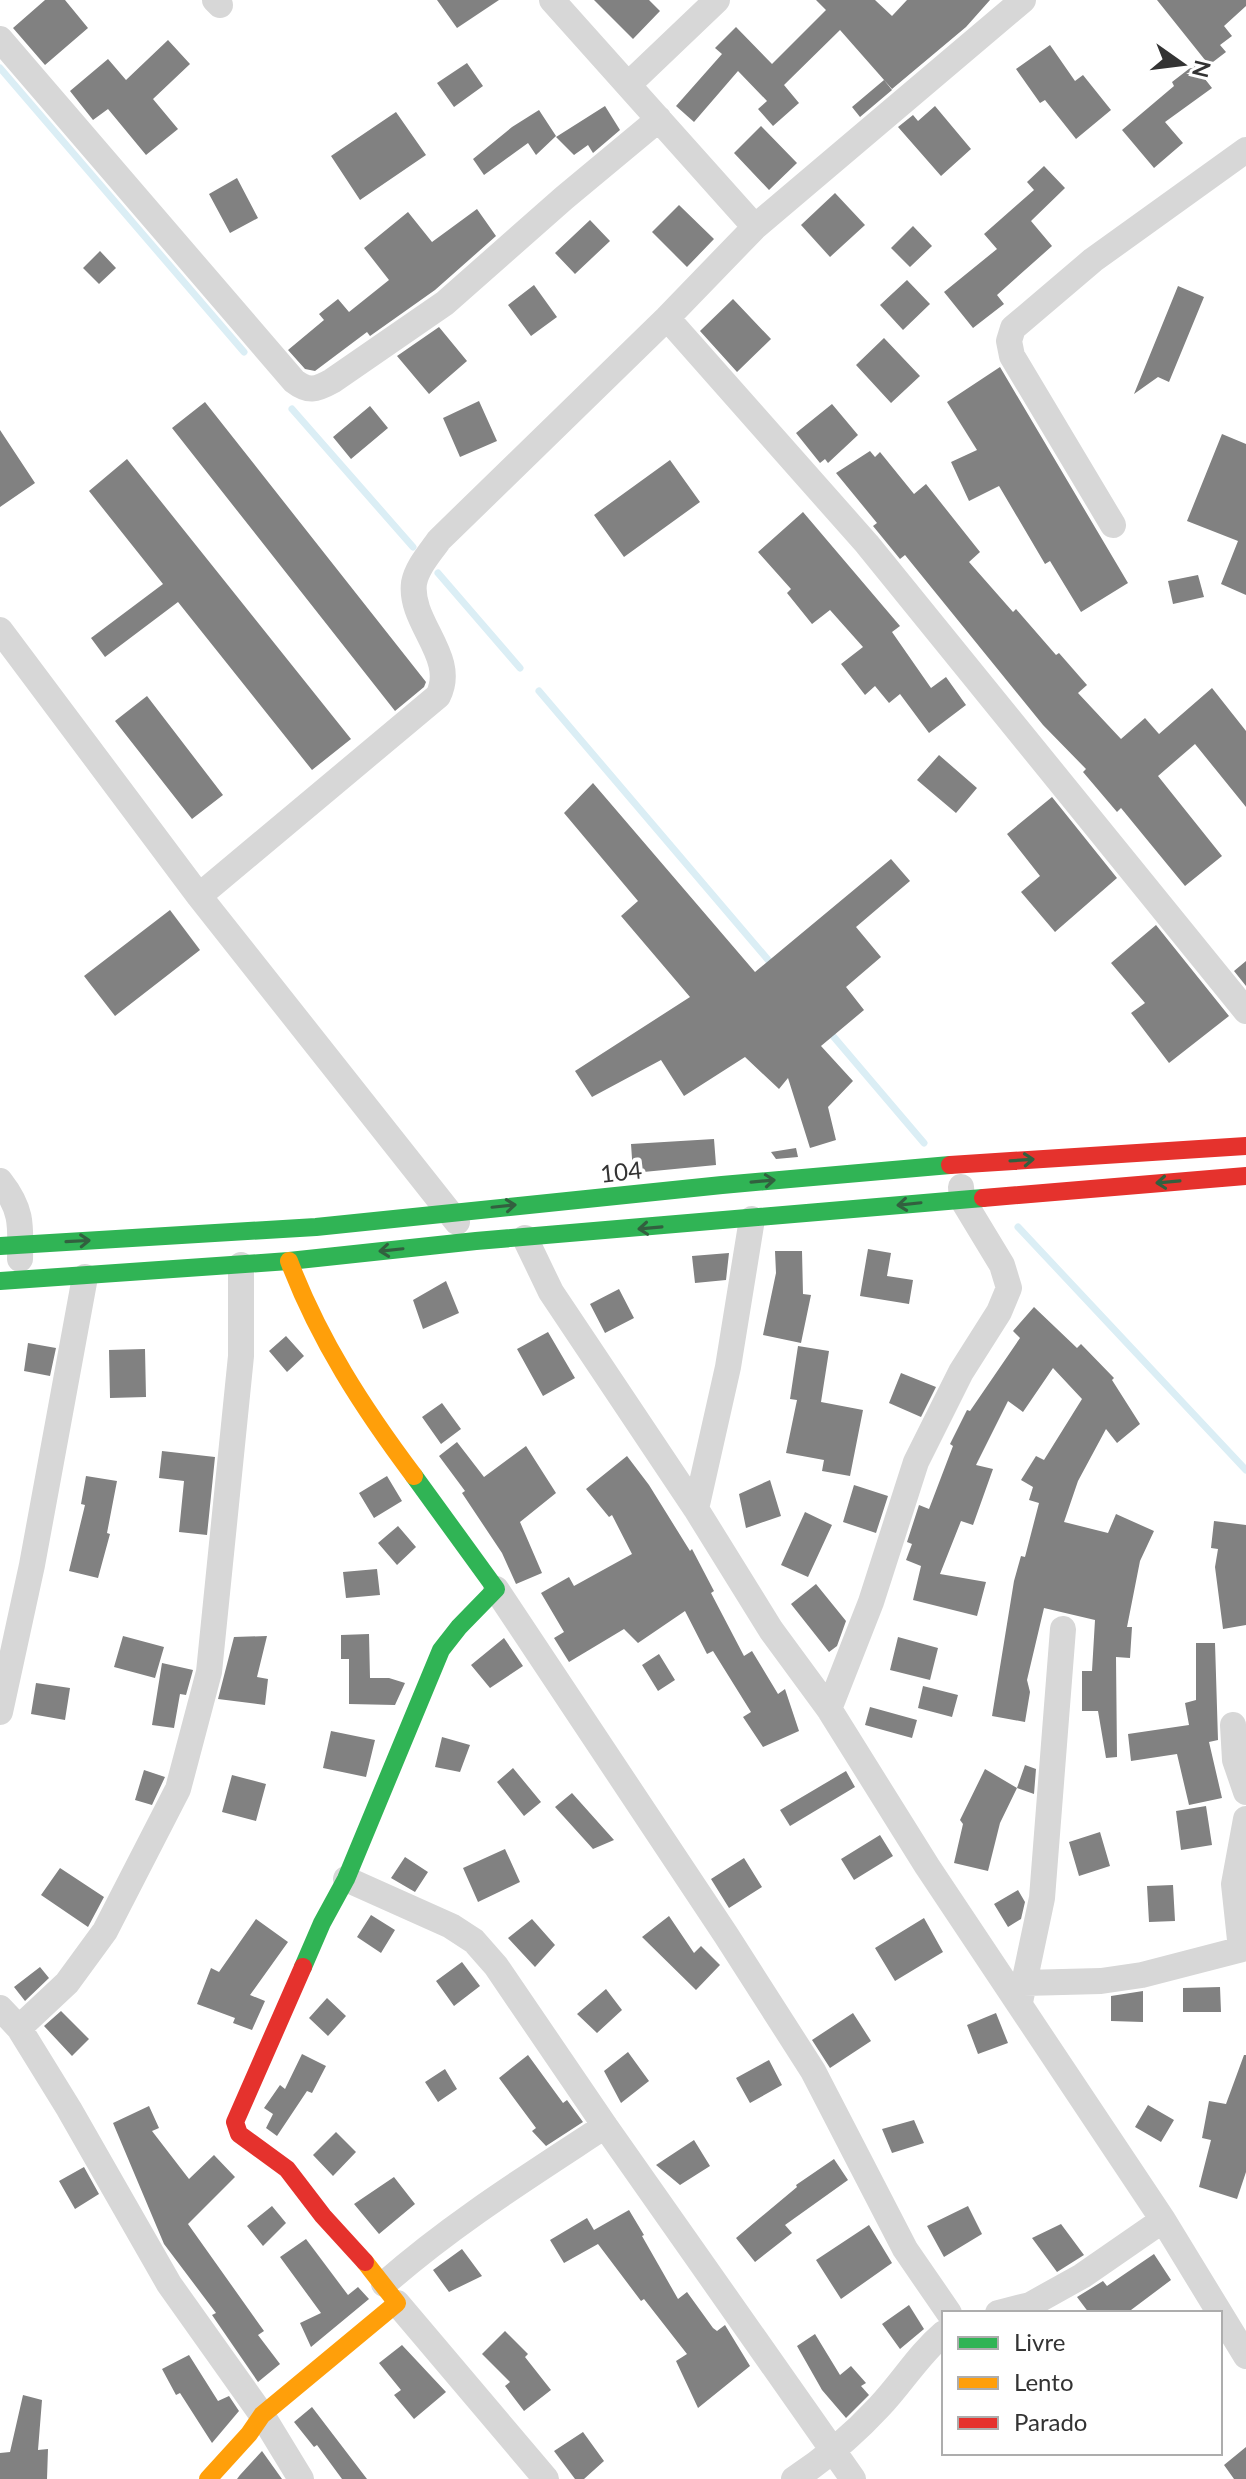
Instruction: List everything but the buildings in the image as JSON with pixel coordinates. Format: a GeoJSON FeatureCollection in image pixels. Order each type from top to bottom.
{"type":"FeatureCollection","features":[{"type":"Feature","properties":{"kind":"street"},"geometry":{"type":"LineString","coordinates":[[552,0],[755,227]]}},
{"type":"Feature","properties":{"kind":"street"},"geometry":{"type":"LineString","coordinates":[[629,84],[717,0]]}},
{"type":"Feature","properties":{"kind":"street"},"geometry":{"type":"LineString","coordinates":[[199,896],[438,696],[443,678],[439,657],[414,595],[419,570],[439,540],[667,318],[755,227],[1023,0]]}},
{"type":"Feature","properties":{"kind":"street"},"geometry":{"type":"LineString","coordinates":[[0,39],[294,381],[306,390],[318,389],[332,381],[445,303],[659,119]]}},
{"type":"Feature","properties":{"kind":"street"},"geometry":{"type":"LineString","coordinates":[[1113,525],[1012,356],[1009,341],[1013,328],[1093,260],[1246,150]]}},
{"type":"Feature","properties":{"kind":"street"},"geometry":{"type":"LineString","coordinates":[[667,318],[867,544],[1246,1011]]}},
{"type":"Feature","properties":{"kind":"street"},"geometry":{"type":"LineString","coordinates":[[0,630],[199,896],[447,1212],[476,1241]]}},
{"type":"Feature","properties":{"kind":"street","name":"104"},"geometry":{"type":"LineString","coordinates":[[10,1245],[316,1227],[957,1164],[1246,1146]]}},
{"type":"Feature","properties":{"kind":"street"},"geometry":{"type":"LineString","coordinates":[[829,1709],[871,1602],[916,1462],[961,1372],[999,1312],[1009,1288],[1002,1265],[962,1199],[957,1164]]}},
{"type":"Feature","properties":{"kind":"street"},"geometry":{"type":"LineString","coordinates":[[0,1181],[15,1200],[18,1212],[10,1245],[10,1280],[289,1261],[476,1241],[1246,1176]]}},
{"type":"Feature","properties":{"kind":"street"},"geometry":{"type":"LineString","coordinates":[[696,1509],[728,1367],[752,1219]]}},
{"type":"Feature","properties":{"kind":"street"},"geometry":{"type":"LineString","coordinates":[[525,1238],[551,1292],[696,1509],[771,1630],[829,1709],[927,1866],[1022,1992],[1163,2220],[1242,2337]]}},
{"type":"Feature","properties":{"kind":"street"},"geometry":{"type":"LineString","coordinates":[[289,1261],[296,1285],[339,1373],[496,1589],[718,1921],[813,2071],[905,2249],[948,2311]]}},
{"type":"Feature","properties":{"kind":"street"},"geometry":{"type":"LineString","coordinates":[[19,2028],[67,1983],[105,1931],[178,1789],[209,1672],[241,1356],[241,1265]]}},
{"type":"Feature","properties":{"kind":"street"},"geometry":{"type":"LineString","coordinates":[[0,1712],[32,1565],[85,1277]]}},
{"type":"Feature","properties":{"kind":"street"},"geometry":{"type":"LineString","coordinates":[[496,1589],[441,1650],[346,1879],[322,1923],[235,2122],[239,2134],[287,2169],[323,2216],[546,2479]]}},
{"type":"Feature","properties":{"kind":"street"},"geometry":{"type":"LineString","coordinates":[[1022,1992],[1042,1898],[1063,1629]]}},
{"type":"Feature","properties":{"kind":"street"},"geometry":{"type":"LineString","coordinates":[[1233,1725],[1235,1760],[1246,1792]]}},
{"type":"Feature","properties":{"kind":"street"},"geometry":{"type":"LineString","coordinates":[[1022,1992],[1142,1975],[1244,1948],[1234,1884],[1246,1819]]}},
{"type":"Feature","properties":{"kind":"street"},"geometry":{"type":"LineString","coordinates":[[346,1879],[451,1926],[474,1941],[496,1966],[853,2479]]}},
{"type":"Feature","properties":{"kind":"street"},"geometry":{"type":"LineString","coordinates":[[0,2008],[19,2028],[121,2195],[169,2284],[262,2415],[301,2479]]}},
{"type":"Feature","properties":{"kind":"street"},"geometry":{"type":"LineString","coordinates":[[208,2479],[262,2415],[390,2293],[420,2252],[478,2209],[605,2126]]}},
{"type":"Feature","properties":{"kind":"street"},"geometry":{"type":"LineString","coordinates":[[1006,2311],[1030,2305],[1069,2283],[1163,2220]]}},
{"type":"Feature","properties":{"kind":"street"},"geometry":{"type":"LineString","coordinates":[[794,2479],[833,2453],[880,2405],[923,2351],[942,2335]]}},
{"type":"Feature","properties":{"kind":"waterway"},"geometry":{"type":"LineString","coordinates":[[0,68],[244,352]]}},
{"type":"Feature","properties":{"kind":"waterway"},"geometry":{"type":"LineString","coordinates":[[292,409],[413,547]]}},
{"type":"Feature","properties":{"kind":"waterway"},"geometry":{"type":"LineString","coordinates":[[438,573],[520,668]]}},
{"type":"Feature","properties":{"kind":"waterway"},"geometry":{"type":"LineString","coordinates":[[539,691],[775,968]]}},
{"type":"Feature","properties":{"kind":"waterway"},"geometry":{"type":"LineString","coordinates":[[827,1029],[924,1143]]}},
{"type":"Feature","properties":{"kind":"waterway"},"geometry":{"type":"LineString","coordinates":[[1018,1227],[1246,1470]]}},
{"type":"Feature","properties":{"kind":"traffic: fast"},"geometry":{"type":"LineString","coordinates":[[0,1246],[316,1227],[950,1165]]}},
{"type":"Feature","properties":{"kind":"traffic: fast"},"geometry":{"type":"LineString","coordinates":[[0,1281],[289,1261],[476,1241],[983,1198]]}},
{"type":"Feature","properties":{"kind":"traffic: fast"},"geometry":{"type":"LineString","coordinates":[[303,1967],[346,1879],[441,1650],[496,1589],[414,1476]]}},
{"type":"Feature","properties":{"kind":"traffic: slow"},"geometry":{"type":"LineString","coordinates":[[289,1261],[328,1346],[377,1425],[414,1476]]}},
{"type":"Feature","properties":{"kind":"traffic: slow"},"geometry":{"type":"LineString","coordinates":[[208,2479],[262,2415],[397,2303],[365,2262]]}},
{"type":"Feature","properties":{"kind":"traffic: jam"},"geometry":{"type":"LineString","coordinates":[[950,1165],[1246,1146]]}},
{"type":"Feature","properties":{"kind":"traffic: jam"},"geometry":{"type":"LineString","coordinates":[[983,1198],[1246,1176]]}},
{"type":"Feature","properties":{"kind":"traffic: jam"},"geometry":{"type":"LineString","coordinates":[[303,1967],[235,2122],[239,2134],[287,2169],[323,2216],[365,2262]]}}]}
